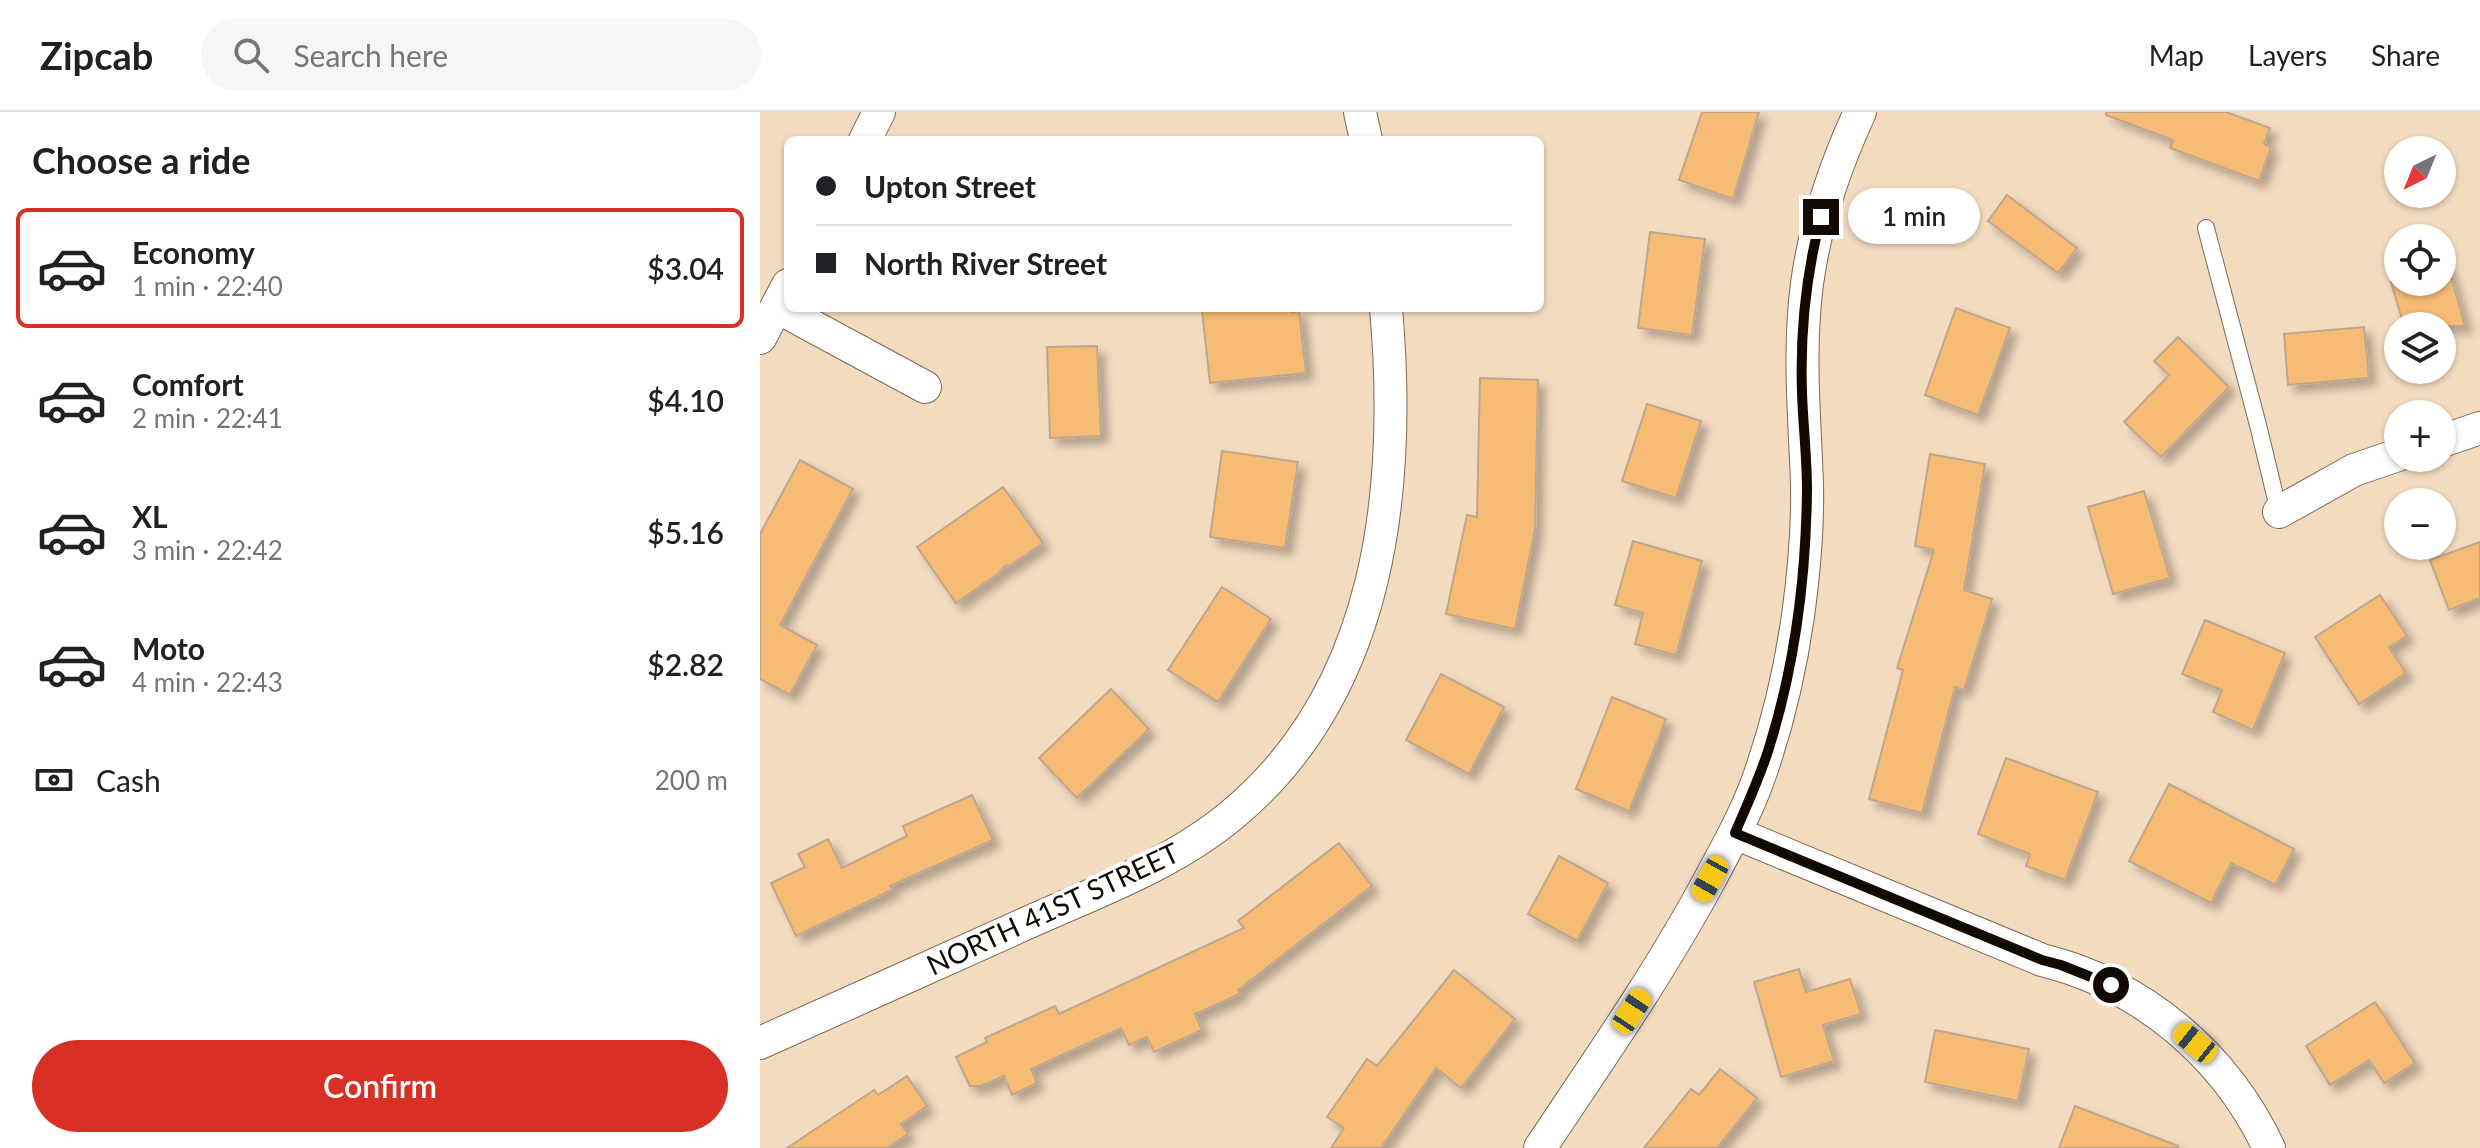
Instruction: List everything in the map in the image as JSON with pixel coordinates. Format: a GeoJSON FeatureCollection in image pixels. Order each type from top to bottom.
{"type":"FeatureCollection","features":[{"type":"Feature","properties":{"kind":"street"},"geometry":{"type":"LineString","coordinates":[[867,136],[879,112]]}},
{"type":"Feature","properties":{"kind":"street"},"geometry":{"type":"LineString","coordinates":[[1360,112],[1365,136]]}},
{"type":"Feature","properties":{"kind":"street"},"geometry":{"type":"LineString","coordinates":[[1540,1148],[1674,945],[1735,833],[1769,747],[1791,660],[1803,569],[1807,486],[1802,389],[1804,311],[1816,235],[1826,199],[1860,112]]}},
{"type":"Feature","properties":{"kind":"street"},"geometry":{"type":"LineString","coordinates":[[760,338],[782,296]]}},
{"type":"Feature","properties":{"kind":"street"},"geometry":{"type":"LineString","coordinates":[[807,312],[925,387]]}},
{"type":"Feature","properties":{"kind":"street","name":"NORTH 41ST STREET"},"geometry":{"type":"LineString","coordinates":[[760,1043],[1146,870],[1207,834],[1250,798],[1282,765],[1303,739],[1338,679],[1357,631],[1376,563],[1387,505],[1391,452],[1390,344],[1386,312]]}},
{"type":"Feature","properties":{"kind":"street"},"geometry":{"type":"LineString","coordinates":[[2456,436],[2480,428]]}},
{"type":"Feature","properties":{"kind":"street"},"geometry":{"type":"LineString","coordinates":[[2279,512],[2354,470],[2384,460]]}},
{"type":"Feature","properties":{"kind":"street"},"geometry":{"type":"LineString","coordinates":[[1735,833],[2042,960],[2111,985],[2157,1012],[2195,1043],[2228,1080],[2257,1123],[2269,1148]]}},
{"type":"Feature","properties":{"kind":"lane"},"geometry":{"type":"LineString","coordinates":[[2206,228],[2279,512]]}},
{"type":"Feature","properties":{"kind":"building"},"geometry":{"type":"Polygon","coordinates":[[[1702,112],[1759,112],[1733,199],[1679,180],[1702,112]]]}},
{"type":"Feature","properties":{"kind":"building"},"geometry":{"type":"Polygon","coordinates":[[[2106,112],[2226,112],[2270,128],[2264,144],[2271,147],[2259,181],[2170,148],[2173,140],[2106,115],[2106,112]]]}},
{"type":"Feature","properties":{"kind":"building"},"geometry":{"type":"Polygon","coordinates":[[[2007,195],[2077,248],[2058,273],[1988,221],[2007,195]]]}},
{"type":"Feature","properties":{"kind":"building"},"geometry":{"type":"Polygon","coordinates":[[[1650,232],[1705,239],[1692,335],[1638,328],[1650,232]]]}},
{"type":"Feature","properties":{"kind":"building"},"geometry":{"type":"Polygon","coordinates":[[[2456,294],[2465,326],[2456,326],[2456,312],[2400,312],[2395,296],[2456,294]]]}},
{"type":"Feature","properties":{"kind":"building"},"geometry":{"type":"Polygon","coordinates":[[[1956,308],[2010,328],[1978,415],[1925,395],[1956,308]]]}},
{"type":"Feature","properties":{"kind":"building"},"geometry":{"type":"Polygon","coordinates":[[[1202,312],[1299,312],[1306,373],[1210,383],[1202,312]]]}},
{"type":"Feature","properties":{"kind":"building"},"geometry":{"type":"Polygon","coordinates":[[[2364,327],[2369,378],[2288,385],[2284,334],[2364,327]]]}},
{"type":"Feature","properties":{"kind":"building"},"geometry":{"type":"Polygon","coordinates":[[[2178,337],[2229,387],[2161,457],[2124,422],[2169,375],[2154,361],[2178,337]]]}},
{"type":"Feature","properties":{"kind":"building"},"geometry":{"type":"Polygon","coordinates":[[[1097,346],[1101,436],[1050,438],[1047,347],[1097,346]]]}},
{"type":"Feature","properties":{"kind":"building"},"geometry":{"type":"Polygon","coordinates":[[[1480,378],[1538,380],[1535,530],[1515,629],[1446,614],[1467,515],[1477,517],[1480,378]]]}},
{"type":"Feature","properties":{"kind":"building"},"geometry":{"type":"Polygon","coordinates":[[[1647,404],[1701,421],[1676,498],[1622,481],[1647,404]]]}},
{"type":"Feature","properties":{"kind":"building"},"geometry":{"type":"Polygon","coordinates":[[[1222,451],[1298,462],[1285,548],[1210,537],[1222,451]]]}},
{"type":"Feature","properties":{"kind":"building"},"geometry":{"type":"Polygon","coordinates":[[[1930,454],[1985,464],[1964,590],[1992,599],[1964,690],[1955,687],[1922,813],[1869,799],[1903,670],[1897,668],[1934,550],[1915,546],[1930,454]]]}},
{"type":"Feature","properties":{"kind":"building"},"geometry":{"type":"Polygon","coordinates":[[[800,460],[853,489],[780,625],[817,645],[790,695],[760,679],[760,534],[800,460]]]}},
{"type":"Feature","properties":{"kind":"building"},"geometry":{"type":"Polygon","coordinates":[[[1003,487],[1043,543],[1008,567],[1006,565],[956,603],[917,547],[1003,487]]]}},
{"type":"Feature","properties":{"kind":"building"},"geometry":{"type":"Polygon","coordinates":[[[2144,491],[2170,578],[2113,594],[2088,507],[2144,491]]]}},
{"type":"Feature","properties":{"kind":"building"},"geometry":{"type":"Polygon","coordinates":[[[1633,541],[1702,561],[1676,655],[1635,644],[1643,613],[1615,605],[1633,541]]]}},
{"type":"Feature","properties":{"kind":"building"},"geometry":{"type":"Polygon","coordinates":[[[2480,542],[2480,598],[2449,610],[2430,560],[2456,560],[2456,551],[2480,542]]]}},
{"type":"Feature","properties":{"kind":"building"},"geometry":{"type":"Polygon","coordinates":[[[1222,587],[1271,619],[1218,702],[1168,670],[1222,587]]]}},
{"type":"Feature","properties":{"kind":"building"},"geometry":{"type":"Polygon","coordinates":[[[2380,595],[2407,636],[2389,647],[2406,673],[2359,704],[2315,637],[2380,595]]]}},
{"type":"Feature","properties":{"kind":"building"},"geometry":{"type":"Polygon","coordinates":[[[2205,620],[2285,653],[2253,730],[2213,712],[2222,690],[2182,674],[2205,620]]]}},
{"type":"Feature","properties":{"kind":"building"},"geometry":{"type":"Polygon","coordinates":[[[1441,674],[1504,707],[1469,774],[1406,740],[1441,674]]]}},
{"type":"Feature","properties":{"kind":"building"},"geometry":{"type":"Polygon","coordinates":[[[1111,689],[1149,729],[1077,798],[1039,758],[1111,689]]]}},
{"type":"Feature","properties":{"kind":"building"},"geometry":{"type":"Polygon","coordinates":[[[1612,697],[1666,719],[1629,811],[1576,789],[1612,697]]]}},
{"type":"Feature","properties":{"kind":"building"},"geometry":{"type":"Polygon","coordinates":[[[2006,758],[2098,792],[2065,880],[2026,866],[2030,854],[1978,834],[2006,758]]]}},
{"type":"Feature","properties":{"kind":"building"},"geometry":{"type":"Polygon","coordinates":[[[2169,784],[2294,849],[2275,885],[2231,863],[2211,903],[2129,861],[2169,784]]]}},
{"type":"Feature","properties":{"kind":"building"},"geometry":{"type":"Polygon","coordinates":[[[972,795],[993,840],[890,886],[892,890],[796,936],[771,883],[805,867],[798,854],[828,839],[842,868],[907,836],[903,826],[972,795]]]}},
{"type":"Feature","properties":{"kind":"building"},"geometry":{"type":"Polygon","coordinates":[[[1339,843],[1372,886],[1238,990],[1240,994],[1195,1014],[1202,1030],[1154,1052],[1147,1037],[1129,1045],[1121,1028],[1031,1069],[1037,1083],[1012,1095],[1004,1076],[981,1086],[970,1086],[956,1057],[987,1042],[985,1038],[1055,1006],[1059,1014],[1244,928],[1238,921],[1339,843]]]}},
{"type":"Feature","properties":{"kind":"building"},"geometry":{"type":"Polygon","coordinates":[[[1559,856],[1608,883],[1577,941],[1528,914],[1559,856]]]}},
{"type":"Feature","properties":{"kind":"building"},"geometry":{"type":"Polygon","coordinates":[[[1799,969],[1806,992],[1850,979],[1861,1014],[1823,1025],[1834,1061],[1781,1077],[1754,982],[1799,969]]]}},
{"type":"Feature","properties":{"kind":"building"},"geometry":{"type":"Polygon","coordinates":[[[1454,970],[1515,1019],[1461,1088],[1436,1068],[1381,1148],[1331,1148],[1344,1128],[1327,1117],[1367,1059],[1377,1066],[1454,970]]]}},
{"type":"Feature","properties":{"kind":"building"},"geometry":{"type":"Polygon","coordinates":[[[2375,1002],[2415,1063],[2384,1083],[2369,1060],[2330,1085],[2306,1046],[2375,1002]]]}},
{"type":"Feature","properties":{"kind":"building"},"geometry":{"type":"Polygon","coordinates":[[[1935,1030],[2029,1049],[2018,1101],[1925,1082],[1935,1030]]]}},
{"type":"Feature","properties":{"kind":"building"},"geometry":{"type":"Polygon","coordinates":[[[1720,1069],[1757,1098],[1717,1148],[1644,1148],[1691,1089],[1699,1095],[1720,1069]]]}},
{"type":"Feature","properties":{"kind":"building"},"geometry":{"type":"Polygon","coordinates":[[[907,1076],[927,1106],[901,1124],[908,1134],[887,1148],[787,1148],[874,1090],[878,1095],[907,1076]]]}},
{"type":"Feature","properties":{"kind":"building"},"geometry":{"type":"Polygon","coordinates":[[[2075,1106],[2178,1146],[2178,1148],[2059,1148],[2075,1106]]]}},
{"type":"Feature","properties":{"kind":"route"},"geometry":{"type":"LineString","coordinates":[[1821,217],[1804,311],[1802,389],[1807,486],[1798,616],[1791,660],[1769,747],[1735,833],[2042,960],[2111,985]]}}]}
